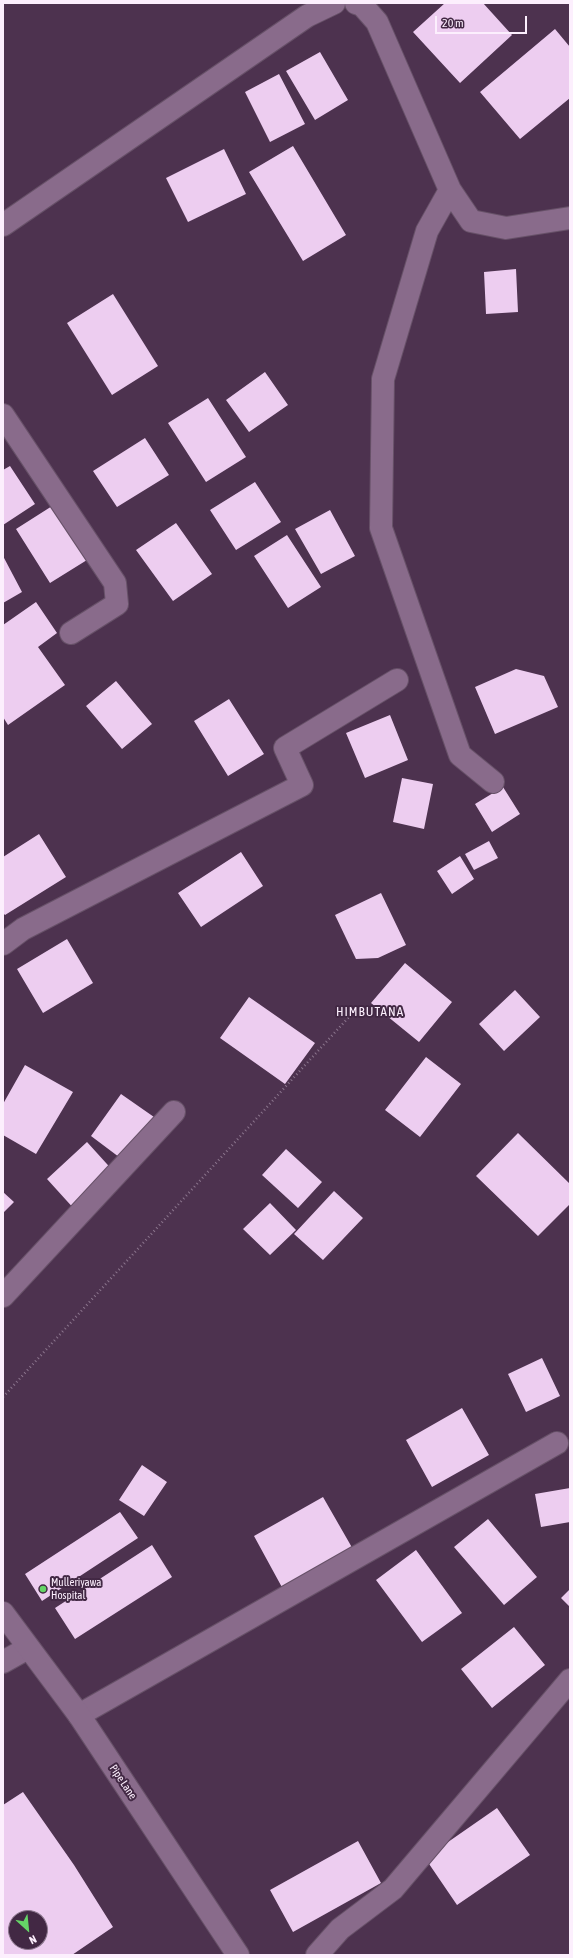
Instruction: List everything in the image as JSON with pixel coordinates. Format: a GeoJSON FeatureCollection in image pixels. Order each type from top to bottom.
{"type":"FeatureCollection","features":[{"type":"Feature","properties":{"kind":"street"},"geometry":{"type":"LineString","coordinates":[[3,225],[307,16],[334,3]]}},
{"type":"Feature","properties":{"kind":"street"},"geometry":{"type":"LineString","coordinates":[[356,3],[362,5],[377,22],[450,190],[471,221],[506,228],[570,218]]}},
{"type":"Feature","properties":{"kind":"street"},"geometry":{"type":"LineString","coordinates":[[450,190],[427,231],[383,379],[381,528],[460,755],[493,782]]}},
{"type":"Feature","properties":{"kind":"street"},"geometry":{"type":"LineString","coordinates":[[3,415],[115,583],[117,604],[71,633]]}},
{"type":"Feature","properties":{"kind":"street"},"geometry":{"type":"LineString","coordinates":[[3,944],[24,929],[302,785],[285,748],[397,680]]}},
{"type":"Feature","properties":{"kind":"street"},"geometry":{"type":"LineString","coordinates":[[3,1296],[174,1112]]}},
{"type":"Feature","properties":{"kind":"street"},"geometry":{"type":"LineString","coordinates":[[79,1715],[557,1443]]}},
{"type":"Feature","properties":{"kind":"street","name":"Pipe Lane"},"geometry":{"type":"LineString","coordinates":[[3,1613],[79,1715],[238,1955]]}},
{"type":"Feature","properties":{"kind":"street"},"geometry":{"type":"LineString","coordinates":[[3,1662],[28,1648]]}},
{"type":"Feature","properties":{"kind":"street"},"geometry":{"type":"LineString","coordinates":[[316,1955],[340,1929],[393,1889],[570,1680]]}},
{"type":"Feature","properties":{"kind":"path"},"geometry":{"type":"LineString","coordinates":[[3,1397],[358,1007]]}},
{"type":"Feature","properties":{"kind":"building"},"geometry":{"type":"Polygon","coordinates":[[[445,3],[483,3],[512,35],[460,83],[413,32],[445,3]]]}},
{"type":"Feature","properties":{"kind":"building"},"geometry":{"type":"Polygon","coordinates":[[[555,29],[570,47],[570,98],[520,139],[480,92],[555,29]]]}},
{"type":"Feature","properties":{"kind":"building"},"geometry":{"type":"Polygon","coordinates":[[[320,52],[348,100],[315,120],[286,71],[320,52]]]}},
{"type":"Feature","properties":{"kind":"building"},"geometry":{"type":"Polygon","coordinates":[[[279,74],[305,124],[270,142],[245,92],[279,74]]]}},
{"type":"Feature","properties":{"kind":"building"},"geometry":{"type":"Polygon","coordinates":[[[293,146],[346,235],[303,261],[249,172],[293,146]]]}},
{"type":"Feature","properties":{"kind":"building"},"geometry":{"type":"Polygon","coordinates":[[[224,149],[246,194],[188,222],[166,178],[224,149]]]}},
{"type":"Feature","properties":{"kind":"building"},"geometry":{"type":"Polygon","coordinates":[[[516,269],[518,312],[486,314],[484,272],[516,269]]]}},
{"type":"Feature","properties":{"kind":"building"},"geometry":{"type":"Polygon","coordinates":[[[113,294],[158,366],[112,395],[67,323],[113,294]]]}},
{"type":"Feature","properties":{"kind":"building"},"geometry":{"type":"Polygon","coordinates":[[[265,372],[288,405],[249,432],[226,400],[265,372]]]}},
{"type":"Feature","properties":{"kind":"building"},"geometry":{"type":"Polygon","coordinates":[[[208,398],[246,457],[206,482],[168,423],[208,398]]]}},
{"type":"Feature","properties":{"kind":"building"},"geometry":{"type":"Polygon","coordinates":[[[145,438],[169,475],[117,507],[93,471],[145,438]]]}},
{"type":"Feature","properties":{"kind":"building"},"geometry":{"type":"Polygon","coordinates":[[[10,466],[35,504],[3,525],[3,470],[10,466]]]}},
{"type":"Feature","properties":{"kind":"building"},"geometry":{"type":"Polygon","coordinates":[[[255,482],[281,522],[236,550],[210,510],[255,482]]]}},
{"type":"Feature","properties":{"kind":"building"},"geometry":{"type":"Polygon","coordinates":[[[60,501],[87,560],[50,583],[16,529],[60,501]]]}},
{"type":"Feature","properties":{"kind":"building"},"geometry":{"type":"Polygon","coordinates":[[[330,510],[355,556],[321,574],[295,529],[330,510]]]}},
{"type":"Feature","properties":{"kind":"building"},"geometry":{"type":"Polygon","coordinates":[[[176,523],[212,574],[173,601],[136,550],[176,523]]]}},
{"type":"Feature","properties":{"kind":"building"},"geometry":{"type":"Polygon","coordinates":[[[287,535],[321,587],[288,608],[254,556],[287,535]]]}},
{"type":"Feature","properties":{"kind":"building"},"geometry":{"type":"Polygon","coordinates":[[[3,556],[22,592],[3,603],[3,556]]]}},
{"type":"Feature","properties":{"kind":"building"},"geometry":{"type":"Polygon","coordinates":[[[36,602],[57,633],[38,647],[65,685],[8,725],[3,717],[3,625],[36,602]]]}},
{"type":"Feature","properties":{"kind":"building"},"geometry":{"type":"Polygon","coordinates":[[[516,669],[544,676],[558,707],[495,734],[475,687],[516,669]]]}},
{"type":"Feature","properties":{"kind":"building"},"geometry":{"type":"Polygon","coordinates":[[[116,681],[152,724],[122,749],[86,706],[116,681]]]}},
{"type":"Feature","properties":{"kind":"building"},"geometry":{"type":"Polygon","coordinates":[[[229,699],[264,754],[228,776],[194,721],[229,699]]]}},
{"type":"Feature","properties":{"kind":"building"},"geometry":{"type":"Polygon","coordinates":[[[390,715],[408,760],[365,778],[346,733],[390,715]]]}},
{"type":"Feature","properties":{"kind":"building"},"geometry":{"type":"Polygon","coordinates":[[[402,778],[433,784],[424,829],[393,822],[402,778]]]}},
{"type":"Feature","properties":{"kind":"building"},"geometry":{"type":"Polygon","coordinates":[[[503,787],[520,814],[492,832],[475,804],[503,787]]]}},
{"type":"Feature","properties":{"kind":"building"},"geometry":{"type":"Polygon","coordinates":[[[39,834],[66,877],[5,915],[3,913],[3,857],[39,834]]]}},
{"type":"Feature","properties":{"kind":"building"},"geometry":{"type":"Polygon","coordinates":[[[489,841],[498,858],[474,870],[465,854],[489,841]]]}},
{"type":"Feature","properties":{"kind":"building"},"geometry":{"type":"Polygon","coordinates":[[[241,852],[263,886],[201,927],[178,893],[241,852]]]}},
{"type":"Feature","properties":{"kind":"building"},"geometry":{"type":"Polygon","coordinates":[[[460,856],[474,879],[452,894],[437,871],[460,856]]]}},
{"type":"Feature","properties":{"kind":"building"},"geometry":{"type":"Polygon","coordinates":[[[381,893],[406,945],[378,958],[356,959],[335,915],[381,893]]]}},
{"type":"Feature","properties":{"kind":"building"},"geometry":{"type":"Polygon","coordinates":[[[67,939],[93,983],[43,1013],[17,969],[67,939]]]}},
{"type":"Feature","properties":{"kind":"building"},"geometry":{"type":"Polygon","coordinates":[[[405,963],[452,1002],[419,1042],[371,1003],[405,963]]]}},
{"type":"Feature","properties":{"kind":"building"},"geometry":{"type":"Polygon","coordinates":[[[515,990],[540,1017],[504,1051],[479,1024],[515,990]]]}},
{"type":"Feature","properties":{"kind":"building"},"geometry":{"type":"Polygon","coordinates":[[[249,997],[315,1043],[285,1084],[220,1038],[249,997]]]}},
{"type":"Feature","properties":{"kind":"building"},"geometry":{"type":"Polygon","coordinates":[[[426,1057],[461,1084],[420,1137],[385,1110],[426,1057]]]}},
{"type":"Feature","properties":{"kind":"building"},"geometry":{"type":"Polygon","coordinates":[[[25,1065],[73,1092],[36,1154],[3,1135],[3,1104],[25,1065]]]}},
{"type":"Feature","properties":{"kind":"building"},"geometry":{"type":"Polygon","coordinates":[[[121,1094],[154,1117],[123,1160],[91,1136],[121,1094]]]}},
{"type":"Feature","properties":{"kind":"building"},"geometry":{"type":"Polygon","coordinates":[[[518,1133],[570,1184],[570,1204],[538,1236],[476,1176],[518,1133]]]}},
{"type":"Feature","properties":{"kind":"building"},"geometry":{"type":"Polygon","coordinates":[[[87,1142],[116,1174],[76,1211],[47,1179],[87,1142]]]}},
{"type":"Feature","properties":{"kind":"building"},"geometry":{"type":"Polygon","coordinates":[[[286,1149],[322,1182],[298,1208],[262,1175],[286,1149]]]}},
{"type":"Feature","properties":{"kind":"building"},"geometry":{"type":"Polygon","coordinates":[[[334,1191],[363,1218],[323,1260],[294,1234],[334,1191]]]}},
{"type":"Feature","properties":{"kind":"building"},"geometry":{"type":"Polygon","coordinates":[[[3,1192],[14,1202],[3,1213],[3,1192]]]}},
{"type":"Feature","properties":{"kind":"building"},"geometry":{"type":"Polygon","coordinates":[[[270,1203],[296,1230],[270,1255],[243,1229],[270,1203]]]}},
{"type":"Feature","properties":{"kind":"building"},"geometry":{"type":"Polygon","coordinates":[[[542,1358],[560,1396],[526,1412],[508,1374],[542,1358]]]}},
{"type":"Feature","properties":{"kind":"building"},"geometry":{"type":"Polygon","coordinates":[[[462,1408],[489,1455],[432,1487],[406,1440],[462,1408]]]}},
{"type":"Feature","properties":{"kind":"building"},"geometry":{"type":"Polygon","coordinates":[[[142,1465],[167,1482],[144,1516],[119,1500],[142,1465]]]}},
{"type":"Feature","properties":{"kind":"building"},"geometry":{"type":"Polygon","coordinates":[[[570,1488],[570,1522],[541,1527],[535,1494],[570,1488]]]}},
{"type":"Feature","properties":{"kind":"building"},"geometry":{"type":"Polygon","coordinates":[[[323,1497],[354,1551],[284,1591],[254,1536],[323,1497]]]}},
{"type":"Feature","properties":{"kind":"building"},"geometry":{"type":"Polygon","coordinates":[[[120,1512],[138,1538],[42,1601],[25,1574],[120,1512]]]}},
{"type":"Feature","properties":{"kind":"building"},"geometry":{"type":"Polygon","coordinates":[[[488,1519],[537,1577],[504,1605],[454,1547],[488,1519]]]}},
{"type":"Feature","properties":{"kind":"building"},"geometry":{"type":"Polygon","coordinates":[[[152,1545],[172,1577],[75,1639],[55,1608],[152,1545]]]}},
{"type":"Feature","properties":{"kind":"building"},"geometry":{"type":"Polygon","coordinates":[[[416,1550],[462,1613],[422,1642],[376,1580],[416,1550]]]}},
{"type":"Feature","properties":{"kind":"building"},"geometry":{"type":"Polygon","coordinates":[[[570,1589],[570,1607],[561,1598],[570,1589]]]}},
{"type":"Feature","properties":{"kind":"building"},"geometry":{"type":"Polygon","coordinates":[[[514,1627],[545,1665],[492,1708],[461,1669],[514,1627]]]}},
{"type":"Feature","properties":{"kind":"building"},"geometry":{"type":"Polygon","coordinates":[[[23,1792],[74,1865],[113,1927],[72,1955],[3,1955],[3,1805],[23,1792]]]}},
{"type":"Feature","properties":{"kind":"building"},"geometry":{"type":"Polygon","coordinates":[[[497,1808],[530,1855],[457,1905],[425,1858],[497,1808]]]}},
{"type":"Feature","properties":{"kind":"building"},"geometry":{"type":"Polygon","coordinates":[[[358,1841],[381,1883],[293,1932],[270,1890],[358,1841]]]}},
{"type":"Feature","properties":{"kind":"place","name":"Mulleriyawa Hospital"},"geometry":{"type":"Point","coordinates":[43,1589]}},
{"type":"Feature","properties":{"kind":"district","name":"HIMBUTANA"},"geometry":{"type":"Point","coordinates":[370,1012]}}]}
